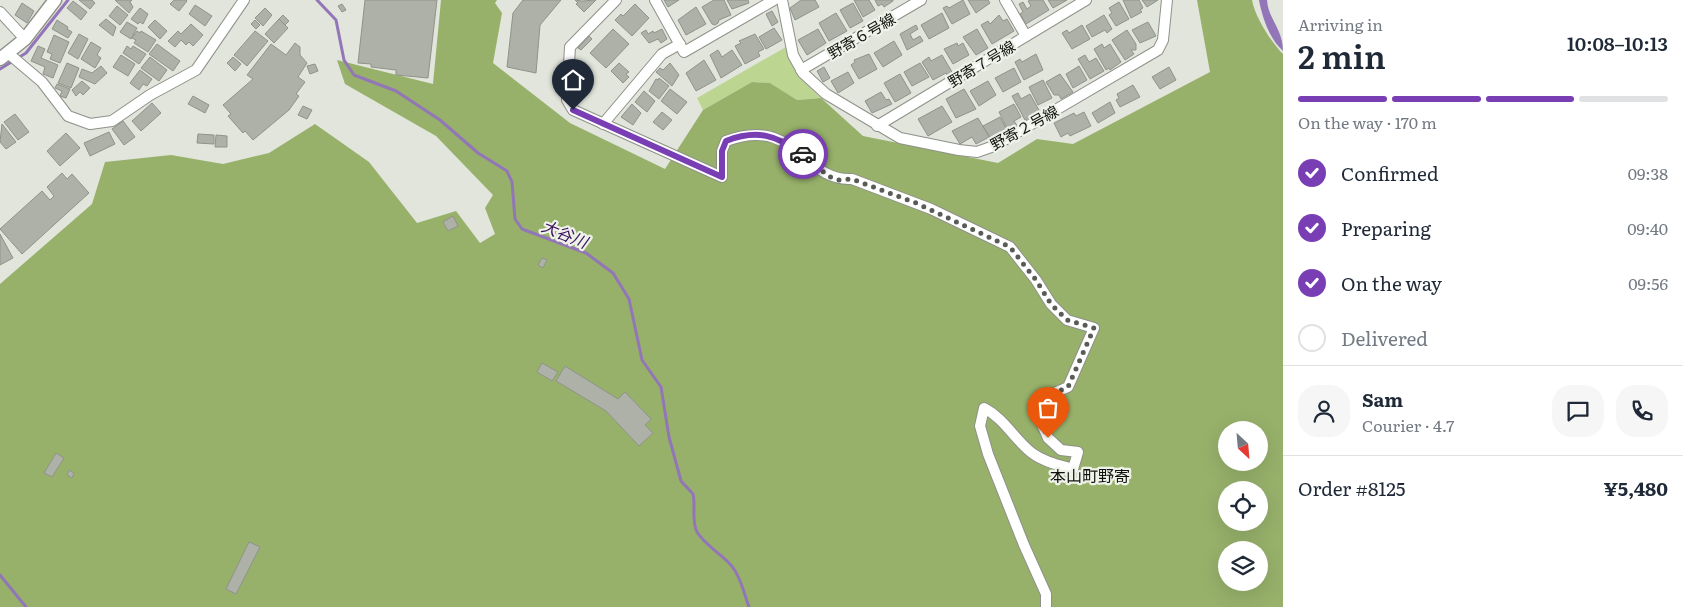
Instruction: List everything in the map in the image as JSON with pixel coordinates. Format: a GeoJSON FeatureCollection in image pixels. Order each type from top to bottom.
{"type":"FeatureCollection","features":[{"type":"Feature","properties":{"kind":"street"},"geometry":{"type":"LineString","coordinates":[[55,0],[9,58],[42,82],[68,116],[90,124],[112,121],[150,95],[196,70],[244,0]]}},
{"type":"Feature","properties":{"kind":"street"},"geometry":{"type":"LineString","coordinates":[[616,0],[570,47],[567,100],[573,110],[722,177],[722,151],[726,141],[741,136],[761,134],[782,140],[802,153],[828,176],[839,180],[852,179],[904,198],[1010,247],[1036,280],[1051,304],[1067,320],[1094,328],[1068,387],[1045,397],[1040,420],[1048,438],[1061,450],[1078,452],[1072,469],[1050,463],[1032,454],[997,415],[984,408],[980,426],[988,454],[1024,545],[1046,594],[1046,607]]}},
{"type":"Feature","properties":{"kind":"street"},"geometry":{"type":"LineString","coordinates":[[655,0],[684,52],[774,0]]}},
{"type":"Feature","properties":{"kind":"street","name":"野寄２号線"},"geometry":{"type":"LineString","coordinates":[[782,0],[792,55],[801,70],[826,94],[900,138],[977,152],[994,146],[1158,50],[1163,40],[1167,0]]}},
{"type":"Feature","properties":{"kind":"street","name":"野寄６号線"},"geometry":{"type":"LineString","coordinates":[[801,70],[921,0]]}},
{"type":"Feature","properties":{"kind":"street"},"geometry":{"type":"LineString","coordinates":[[1005,0],[1026,36]]}},
{"type":"Feature","properties":{"kind":"street","name":"野寄７号線"},"geometry":{"type":"LineString","coordinates":[[877,126],[1086,0]]}},
{"type":"Feature","properties":{"kind":"street"},"geometry":{"type":"LineString","coordinates":[[0,12],[25,39]]}},
{"type":"Feature","properties":{"kind":"street"},"geometry":{"type":"LineString","coordinates":[[603,124],[662,54],[680,44]]}},
{"type":"Feature","properties":{"kind":"green space"},"geometry":{"type":"Polygon","coordinates":[[[441,0],[497,0],[495,3],[502,13],[493,63],[570,123],[665,169],[703,110],[752,82],[770,83],[797,100],[821,98],[863,136],[998,163],[1037,139],[1073,144],[1210,72],[1197,0],[1252,0],[1256,14],[1264,29],[1283,54],[1283,607],[0,607],[0,284],[92,204],[105,162],[171,155],[223,164],[269,153],[315,124],[369,162],[417,223],[456,211],[480,243],[495,234],[485,208],[493,195],[436,136],[345,84],[337,60],[433,84],[441,0]]]}},
{"type":"Feature","properties":{"kind":"green space"},"geometry":{"type":"Polygon","coordinates":[[[786,47],[799,77],[821,98],[797,100],[770,83],[752,82],[703,110],[697,98],[786,47]]]}},
{"type":"Feature","properties":{"kind":"shaded area"},"geometry":{"type":"Polygon","coordinates":[[[1259,0],[1267,0],[1270,13],[1281,36],[1283,51],[1274,41],[1267,28],[1259,0]]]}},
{"type":"Feature","properties":{"kind":"building"},"geometry":{"type":"Polygon","coordinates":[[[79,0],[92,0],[95,3],[90,9],[79,0]]]}},
{"type":"Feature","properties":{"kind":"building"},"geometry":{"type":"Polygon","coordinates":[[[115,0],[132,0],[130,2],[133,7],[129,13],[115,0]]]}},
{"type":"Feature","properties":{"kind":"building"},"geometry":{"type":"Polygon","coordinates":[[[174,0],[187,1],[179,11],[170,4],[174,0]]]}},
{"type":"Feature","properties":{"kind":"building"},"geometry":{"type":"Polygon","coordinates":[[[365,0],[437,0],[428,78],[396,75],[396,70],[371,67],[371,64],[358,63],[365,0]]]}},
{"type":"Feature","properties":{"kind":"building"},"geometry":{"type":"Polygon","coordinates":[[[523,0],[561,0],[540,25],[536,73],[507,67],[513,13],[523,0]]]}},
{"type":"Feature","properties":{"kind":"building"},"geometry":{"type":"Polygon","coordinates":[[[575,0],[596,0],[584,12],[576,4],[578,3],[575,0]]]}},
{"type":"Feature","properties":{"kind":"building"},"geometry":{"type":"Polygon","coordinates":[[[664,0],[679,0],[668,7],[664,0]]]}},
{"type":"Feature","properties":{"kind":"building"},"geometry":{"type":"Polygon","coordinates":[[[714,0],[724,0],[731,15],[719,20],[715,25],[712,24],[702,7],[714,0]]]}},
{"type":"Feature","properties":{"kind":"building"},"geometry":{"type":"Polygon","coordinates":[[[727,0],[748,0],[749,3],[732,9],[727,0]]]}},
{"type":"Feature","properties":{"kind":"building"},"geometry":{"type":"Polygon","coordinates":[[[801,0],[815,0],[819,7],[795,20],[790,8],[801,0]]]}},
{"type":"Feature","properties":{"kind":"building"},"geometry":{"type":"Polygon","coordinates":[[[854,0],[869,0],[875,10],[863,17],[854,0]]]}},
{"type":"Feature","properties":{"kind":"building"},"geometry":{"type":"Polygon","coordinates":[[[875,0],[893,1],[884,7],[882,4],[878,6],[875,0]]]}},
{"type":"Feature","properties":{"kind":"building"},"geometry":{"type":"Polygon","coordinates":[[[963,0],[970,14],[952,24],[943,8],[947,6],[949,8],[963,0]]]}},
{"type":"Feature","properties":{"kind":"building"},"geometry":{"type":"Polygon","coordinates":[[[968,0],[988,0],[990,3],[976,13],[968,0]]]}},
{"type":"Feature","properties":{"kind":"building"},"geometry":{"type":"Polygon","coordinates":[[[1043,0],[1049,10],[1026,24],[1020,14],[1023,12],[1019,4],[1023,2],[1027,9],[1031,6],[1028,1],[1043,0]]]}},
{"type":"Feature","properties":{"kind":"building"},"geometry":{"type":"Polygon","coordinates":[[[1048,0],[1067,0],[1053,8],[1048,0]]]}},
{"type":"Feature","properties":{"kind":"building"},"geometry":{"type":"Polygon","coordinates":[[[1123,0],[1139,0],[1143,8],[1140,10],[1142,12],[1131,18],[1123,0]]]}},
{"type":"Feature","properties":{"kind":"building"},"geometry":{"type":"Polygon","coordinates":[[[1142,0],[1158,0],[1147,7],[1142,0]]]}},
{"type":"Feature","properties":{"kind":"building"},"geometry":{"type":"Polygon","coordinates":[[[73,1],[87,12],[81,20],[67,8],[73,1]]]}},
{"type":"Feature","properties":{"kind":"building"},"geometry":{"type":"Polygon","coordinates":[[[1119,2],[1129,19],[1116,26],[1109,15],[1112,13],[1109,8],[1119,2]]]}},
{"type":"Feature","properties":{"kind":"building"},"geometry":{"type":"Polygon","coordinates":[[[22,3],[34,11],[27,23],[15,15],[22,3]]]}},
{"type":"Feature","properties":{"kind":"building"},"geometry":{"type":"Polygon","coordinates":[[[853,3],[863,21],[850,28],[840,10],[853,3]]]}},
{"type":"Feature","properties":{"kind":"building"},"geometry":{"type":"Polygon","coordinates":[[[342,4],[346,10],[342,12],[338,6],[342,4]]]}},
{"type":"Feature","properties":{"kind":"building"},"geometry":{"type":"Polygon","coordinates":[[[635,4],[649,18],[632,36],[615,20],[621,14],[623,16],[635,4]]]}},
{"type":"Feature","properties":{"kind":"building"},"geometry":{"type":"Polygon","coordinates":[[[195,5],[212,16],[205,26],[189,14],[195,5]]]}},
{"type":"Feature","properties":{"kind":"building"},"geometry":{"type":"Polygon","coordinates":[[[117,6],[128,15],[120,25],[109,16],[117,6]]]}},
{"type":"Feature","properties":{"kind":"building"},"geometry":{"type":"Polygon","coordinates":[[[696,7],[706,24],[686,35],[678,20],[696,7]]]}},
{"type":"Feature","properties":{"kind":"building"},"geometry":{"type":"Polygon","coordinates":[[[140,8],[148,14],[143,24],[140,22],[138,24],[131,19],[140,8]]]}},
{"type":"Feature","properties":{"kind":"building"},"geometry":{"type":"Polygon","coordinates":[[[265,8],[272,15],[263,26],[255,18],[265,8]]]}},
{"type":"Feature","properties":{"kind":"building"},"geometry":{"type":"Polygon","coordinates":[[[772,11],[778,22],[772,26],[766,14],[772,11]]]}},
{"type":"Feature","properties":{"kind":"building"},"geometry":{"type":"Polygon","coordinates":[[[836,13],[847,31],[829,41],[819,23],[836,13]]]}},
{"type":"Feature","properties":{"kind":"building"},"geometry":{"type":"Polygon","coordinates":[[[942,13],[949,28],[929,39],[921,25],[942,13]]]}},
{"type":"Feature","properties":{"kind":"building"},"geometry":{"type":"Polygon","coordinates":[[[283,15],[289,21],[285,25],[279,19],[283,15]]]}},
{"type":"Feature","properties":{"kind":"building"},"geometry":{"type":"Polygon","coordinates":[[[999,15],[1003,21],[1007,19],[1014,31],[992,44],[981,25],[988,21],[990,24],[999,15]]]}},
{"type":"Feature","properties":{"kind":"building"},"geometry":{"type":"Polygon","coordinates":[[[1104,15],[1112,29],[1107,33],[1105,30],[1092,37],[1086,26],[1104,15]]]}},
{"type":"Feature","properties":{"kind":"building"},"geometry":{"type":"Polygon","coordinates":[[[106,19],[116,27],[113,36],[99,25],[106,19]]]}},
{"type":"Feature","properties":{"kind":"building"},"geometry":{"type":"Polygon","coordinates":[[[279,19],[288,28],[274,43],[265,34],[279,19]]]}},
{"type":"Feature","properties":{"kind":"building"},"geometry":{"type":"Polygon","coordinates":[[[57,20],[72,32],[68,38],[52,29],[57,20]]]}},
{"type":"Feature","properties":{"kind":"building"},"geometry":{"type":"Polygon","coordinates":[[[155,20],[167,31],[160,39],[148,27],[155,20]]]}},
{"type":"Feature","properties":{"kind":"building"},"geometry":{"type":"Polygon","coordinates":[[[255,20],[260,25],[256,29],[251,24],[255,20]]]}},
{"type":"Feature","properties":{"kind":"building"},"geometry":{"type":"Polygon","coordinates":[[[127,22],[137,28],[131,39],[120,32],[127,22]]]}},
{"type":"Feature","properties":{"kind":"building"},"geometry":{"type":"Polygon","coordinates":[[[1148,22],[1156,36],[1140,43],[1132,30],[1148,22]]]}},
{"type":"Feature","properties":{"kind":"building"},"geometry":{"type":"Polygon","coordinates":[[[191,24],[203,35],[193,46],[189,42],[186,45],[181,40],[175,47],[168,41],[178,31],[181,34],[191,24]]]}},
{"type":"Feature","properties":{"kind":"building"},"geometry":{"type":"Polygon","coordinates":[[[916,25],[918,29],[910,34],[913,40],[920,36],[923,41],[907,50],[900,34],[916,25]]]}},
{"type":"Feature","properties":{"kind":"building"},"geometry":{"type":"Polygon","coordinates":[[[1082,25],[1090,39],[1072,49],[1062,33],[1067,30],[1069,33],[1082,25]]]}},
{"type":"Feature","properties":{"kind":"building"},"geometry":{"type":"Polygon","coordinates":[[[774,28],[782,40],[766,49],[759,37],[774,28]]]}},
{"type":"Feature","properties":{"kind":"building"},"geometry":{"type":"Polygon","coordinates":[[[613,29],[629,44],[606,68],[590,53],[613,29]]]}},
{"type":"Feature","properties":{"kind":"building"},"geometry":{"type":"Polygon","coordinates":[[[662,29],[667,39],[661,43],[658,39],[649,43],[641,33],[646,30],[648,34],[653,31],[654,33],[662,29]]]}},
{"type":"Feature","properties":{"kind":"building"},"geometry":{"type":"Polygon","coordinates":[[[818,29],[826,43],[807,55],[798,40],[818,29]]]}},
{"type":"Feature","properties":{"kind":"building"},"geometry":{"type":"Polygon","coordinates":[[[977,29],[988,48],[976,55],[963,37],[977,29]]]}},
{"type":"Feature","properties":{"kind":"building"},"geometry":{"type":"Polygon","coordinates":[[[1127,30],[1136,44],[1136,50],[1131,50],[1134,54],[1125,60],[1112,40],[1127,30]]]}},
{"type":"Feature","properties":{"kind":"building"},"geometry":{"type":"Polygon","coordinates":[[[137,31],[140,33],[141,31],[156,40],[148,52],[134,43],[136,40],[132,38],[137,31]]]}},
{"type":"Feature","properties":{"kind":"building"},"geometry":{"type":"Polygon","coordinates":[[[255,31],[268,41],[247,66],[234,55],[255,31]]]}},
{"type":"Feature","properties":{"kind":"building"},"geometry":{"type":"Polygon","coordinates":[[[79,34],[88,39],[78,59],[68,53],[79,34]]]}},
{"type":"Feature","properties":{"kind":"building"},"geometry":{"type":"Polygon","coordinates":[[[755,34],[764,49],[758,52],[760,56],[745,64],[735,46],[741,43],[739,41],[755,34]]]}},
{"type":"Feature","properties":{"kind":"building"},"geometry":{"type":"Polygon","coordinates":[[[54,35],[69,42],[60,63],[50,59],[52,54],[47,52],[54,35]]]}},
{"type":"Feature","properties":{"kind":"building"},"geometry":{"type":"Polygon","coordinates":[[[589,36],[592,39],[581,50],[578,48],[589,36]]]}},
{"type":"Feature","properties":{"kind":"building"},"geometry":{"type":"Polygon","coordinates":[[[894,41],[902,55],[883,67],[874,53],[894,41]]]}},
{"type":"Feature","properties":{"kind":"building"},"geometry":{"type":"Polygon","coordinates":[[[91,42],[101,48],[97,55],[101,58],[95,68],[81,59],[91,42]]]}},
{"type":"Feature","properties":{"kind":"building"},"geometry":{"type":"Polygon","coordinates":[[[295,43],[300,47],[300,55],[307,63],[298,77],[305,82],[296,94],[299,96],[289,110],[253,140],[245,131],[243,133],[228,116],[231,114],[223,105],[253,79],[247,75],[271,44],[286,55],[295,43]]]}},
{"type":"Feature","properties":{"kind":"building"},"geometry":{"type":"Polygon","coordinates":[[[957,43],[958,46],[963,43],[969,55],[953,64],[944,49],[957,43]]]}},
{"type":"Feature","properties":{"kind":"building"},"geometry":{"type":"Polygon","coordinates":[[[157,44],[180,61],[173,71],[149,54],[157,44]]]}},
{"type":"Feature","properties":{"kind":"building"},"geometry":{"type":"Polygon","coordinates":[[[1102,44],[1104,48],[1110,44],[1121,62],[1110,70],[1109,68],[1106,70],[1094,49],[1102,44]]]}},
{"type":"Feature","properties":{"kind":"building"},"geometry":{"type":"Polygon","coordinates":[[[38,46],[45,49],[41,58],[58,65],[53,78],[43,74],[45,67],[31,61],[38,46]]]}},
{"type":"Feature","properties":{"kind":"building"},"geometry":{"type":"Polygon","coordinates":[[[127,46],[131,49],[133,46],[146,54],[139,64],[123,53],[127,46]]]}},
{"type":"Feature","properties":{"kind":"building"},"geometry":{"type":"Polygon","coordinates":[[[718,50],[722,57],[732,50],[742,65],[721,78],[710,55],[718,50]]]}},
{"type":"Feature","properties":{"kind":"building"},"geometry":{"type":"Polygon","coordinates":[[[869,54],[877,69],[859,79],[851,65],[855,62],[854,60],[869,54]]]}},
{"type":"Feature","properties":{"kind":"building"},"geometry":{"type":"Polygon","coordinates":[[[1036,54],[1043,70],[1024,80],[1015,62],[1020,59],[1022,62],[1036,54]]]}},
{"type":"Feature","properties":{"kind":"building"},"geometry":{"type":"Polygon","coordinates":[[[121,55],[135,64],[128,76],[113,67],[121,55]]]}},
{"type":"Feature","properties":{"kind":"building"},"geometry":{"type":"Polygon","coordinates":[[[942,55],[952,72],[933,80],[922,62],[929,57],[931,61],[942,55]]]}},
{"type":"Feature","properties":{"kind":"building"},"geometry":{"type":"Polygon","coordinates":[[[1085,55],[1089,62],[1096,58],[1104,71],[1090,79],[1078,59],[1085,55]]]}},
{"type":"Feature","properties":{"kind":"building"},"geometry":{"type":"Polygon","coordinates":[[[150,57],[167,70],[159,81],[141,68],[150,57]]]}},
{"type":"Feature","properties":{"kind":"building"},"geometry":{"type":"Polygon","coordinates":[[[233,57],[241,64],[235,71],[227,63],[233,57]]]}},
{"type":"Feature","properties":{"kind":"building"},"geometry":{"type":"Polygon","coordinates":[[[704,60],[716,80],[696,91],[686,73],[704,60]]]}},
{"type":"Feature","properties":{"kind":"building"},"geometry":{"type":"Polygon","coordinates":[[[67,63],[79,68],[71,88],[58,83],[67,63]]]}},
{"type":"Feature","properties":{"kind":"building"},"geometry":{"type":"Polygon","coordinates":[[[619,63],[629,72],[626,74],[629,77],[623,83],[611,71],[619,63]]]}},
{"type":"Feature","properties":{"kind":"building"},"geometry":{"type":"Polygon","coordinates":[[[670,63],[679,75],[672,86],[656,72],[660,68],[663,70],[670,63]]]}},
{"type":"Feature","properties":{"kind":"building"},"geometry":{"type":"Polygon","coordinates":[[[920,63],[929,77],[912,86],[904,72],[920,63]]]}},
{"type":"Feature","properties":{"kind":"building"},"geometry":{"type":"Polygon","coordinates":[[[315,64],[318,71],[310,74],[307,66],[315,64]]]}},
{"type":"Feature","properties":{"kind":"building"},"geometry":{"type":"Polygon","coordinates":[[[101,66],[107,73],[95,84],[79,77],[82,69],[92,73],[101,66]]]}},
{"type":"Feature","properties":{"kind":"building"},"geometry":{"type":"Polygon","coordinates":[[[1079,66],[1087,80],[1073,88],[1066,74],[1079,66]]]}},
{"type":"Feature","properties":{"kind":"building"},"geometry":{"type":"Polygon","coordinates":[[[824,67],[830,78],[823,82],[817,71],[824,67]]]}},
{"type":"Feature","properties":{"kind":"building"},"geometry":{"type":"Polygon","coordinates":[[[1169,67],[1176,80],[1160,89],[1152,77],[1169,67]]]}},
{"type":"Feature","properties":{"kind":"building"},"geometry":{"type":"Polygon","coordinates":[[[1014,68],[1021,82],[1003,92],[995,78],[1014,68]]]}},
{"type":"Feature","properties":{"kind":"building"},"geometry":{"type":"Polygon","coordinates":[[[140,70],[152,79],[147,86],[143,84],[139,90],[130,83],[140,70]]]}},
{"type":"Feature","properties":{"kind":"building"},"geometry":{"type":"Polygon","coordinates":[[[848,72],[854,83],[838,93],[831,81],[848,72]]]}},
{"type":"Feature","properties":{"kind":"building"},"geometry":{"type":"Polygon","coordinates":[[[900,74],[911,93],[895,102],[884,83],[900,74]]]}},
{"type":"Feature","properties":{"kind":"building"},"geometry":{"type":"Polygon","coordinates":[[[1060,74],[1073,92],[1061,99],[1059,95],[1054,95],[1046,82],[1060,74]]]}},
{"type":"Feature","properties":{"kind":"building"},"geometry":{"type":"Polygon","coordinates":[[[659,78],[669,86],[659,99],[649,91],[656,79],[658,80],[659,78]]]}},
{"type":"Feature","properties":{"kind":"building"},"geometry":{"type":"Polygon","coordinates":[[[1043,80],[1052,98],[1038,105],[1029,87],[1043,80]]]}},
{"type":"Feature","properties":{"kind":"building"},"geometry":{"type":"Polygon","coordinates":[[[82,81],[90,88],[83,95],[80,92],[76,96],[72,90],[82,81]]]}},
{"type":"Feature","properties":{"kind":"building"},"geometry":{"type":"Polygon","coordinates":[[[988,81],[996,95],[979,106],[970,91],[988,81]]]}},
{"type":"Feature","properties":{"kind":"building"},"geometry":{"type":"Polygon","coordinates":[[[57,84],[70,89],[66,98],[60,96],[62,91],[55,88],[57,84]]]}},
{"type":"Feature","properties":{"kind":"building"},"geometry":{"type":"Polygon","coordinates":[[[1133,85],[1140,97],[1120,107],[1116,100],[1119,98],[1117,94],[1133,85]]]}},
{"type":"Feature","properties":{"kind":"building"},"geometry":{"type":"Polygon","coordinates":[[[670,89],[687,102],[677,114],[661,101],[670,89]]]}},
{"type":"Feature","properties":{"kind":"building"},"geometry":{"type":"Polygon","coordinates":[[[964,89],[976,109],[956,118],[946,99],[964,89]]]}},
{"type":"Feature","properties":{"kind":"building"},"geometry":{"type":"Polygon","coordinates":[[[644,91],[655,101],[647,112],[635,102],[644,91]]]}},
{"type":"Feature","properties":{"kind":"building"},"geometry":{"type":"Polygon","coordinates":[[[881,92],[886,100],[889,99],[892,104],[872,113],[865,101],[881,92]]]}},
{"type":"Feature","properties":{"kind":"building"},"geometry":{"type":"Polygon","coordinates":[[[1018,93],[1021,99],[1030,94],[1040,112],[1025,120],[1012,96],[1018,93]]]}},
{"type":"Feature","properties":{"kind":"building"},"geometry":{"type":"Polygon","coordinates":[[[193,96],[209,105],[205,113],[188,104],[193,96]]]}},
{"type":"Feature","properties":{"kind":"building"},"geometry":{"type":"Polygon","coordinates":[[[1110,102],[1115,113],[1098,123],[1092,113],[1110,102]]]}},
{"type":"Feature","properties":{"kind":"building"},"geometry":{"type":"Polygon","coordinates":[[[152,103],[161,113],[141,131],[132,121],[152,103]]]}},
{"type":"Feature","properties":{"kind":"building"},"geometry":{"type":"Polygon","coordinates":[[[632,104],[641,113],[633,125],[621,117],[632,104]]]}},
{"type":"Feature","properties":{"kind":"building"},"geometry":{"type":"Polygon","coordinates":[[[1014,104],[1021,117],[1014,121],[1018,127],[1009,132],[999,112],[1014,104]]]}},
{"type":"Feature","properties":{"kind":"building"},"geometry":{"type":"Polygon","coordinates":[[[303,106],[312,110],[307,119],[298,115],[303,106]]]}},
{"type":"Feature","properties":{"kind":"building"},"geometry":{"type":"Polygon","coordinates":[[[942,106],[952,122],[928,136],[918,119],[942,106]]]}},
{"type":"Feature","properties":{"kind":"building"},"geometry":{"type":"Polygon","coordinates":[[[662,112],[672,120],[663,130],[653,122],[662,112]]]}},
{"type":"Feature","properties":{"kind":"building"},"geometry":{"type":"Polygon","coordinates":[[[1084,112],[1091,126],[1070,136],[1068,133],[1061,137],[1054,123],[1074,113],[1076,116],[1084,112]]]}},
{"type":"Feature","properties":{"kind":"building"},"geometry":{"type":"Polygon","coordinates":[[[15,114],[29,132],[18,140],[4,122],[15,114]]]}},
{"type":"Feature","properties":{"kind":"building"},"geometry":{"type":"Polygon","coordinates":[[[1000,117],[1007,130],[991,139],[983,126],[1000,117]]]}},
{"type":"Feature","properties":{"kind":"building"},"geometry":{"type":"Polygon","coordinates":[[[978,118],[989,137],[976,144],[972,137],[960,144],[952,131],[978,118]]]}},
{"type":"Feature","properties":{"kind":"building"},"geometry":{"type":"Polygon","coordinates":[[[123,121],[135,137],[124,145],[112,129],[123,121]]]}},
{"type":"Feature","properties":{"kind":"building"},"geometry":{"type":"Polygon","coordinates":[[[2,124],[16,142],[6,149],[0,142],[2,124]]]}},
{"type":"Feature","properties":{"kind":"building"},"geometry":{"type":"Polygon","coordinates":[[[109,132],[115,144],[90,156],[84,143],[109,132]]]}},
{"type":"Feature","properties":{"kind":"building"},"geometry":{"type":"Polygon","coordinates":[[[66,133],[80,148],[60,166],[47,151],[66,133]]]}},
{"type":"Feature","properties":{"kind":"building"},"geometry":{"type":"Polygon","coordinates":[[[198,134],[214,135],[214,144],[197,143],[198,134]]]}},
{"type":"Feature","properties":{"kind":"building"},"geometry":{"type":"Polygon","coordinates":[[[216,135],[227,136],[227,147],[215,147],[216,135]]]}},
{"type":"Feature","properties":{"kind":"building"},"geometry":{"type":"Polygon","coordinates":[[[62,173],[67,179],[72,174],[89,193],[22,254],[0,229],[42,191],[50,200],[54,196],[47,187],[62,173]]]}},
{"type":"Feature","properties":{"kind":"building"},"geometry":{"type":"Polygon","coordinates":[[[453,216],[458,226],[448,231],[443,222],[453,216]]]}},
{"type":"Feature","properties":{"kind":"building"},"geometry":{"type":"Polygon","coordinates":[[[0,234],[13,258],[0,265],[0,234]]]}},
{"type":"Feature","properties":{"kind":"building"},"geometry":{"type":"Polygon","coordinates":[[[542,258],[547,260],[543,268],[538,265],[542,258]]]}},
{"type":"Feature","properties":{"kind":"building"},"geometry":{"type":"Polygon","coordinates":[[[542,363],[558,372],[552,381],[537,372],[542,363]]]}},
{"type":"Feature","properties":{"kind":"building"},"geometry":{"type":"Polygon","coordinates":[[[565,366],[618,399],[625,392],[651,419],[645,425],[653,433],[639,446],[606,411],[556,381],[565,366]]]}},
{"type":"Feature","properties":{"kind":"building"},"geometry":{"type":"Polygon","coordinates":[[[56,453],[64,458],[52,477],[44,473],[56,453]]]}},
{"type":"Feature","properties":{"kind":"building"},"geometry":{"type":"Polygon","coordinates":[[[69,470],[74,473],[72,478],[67,475],[69,470]]]}},
{"type":"Feature","properties":{"kind":"building"},"geometry":{"type":"Polygon","coordinates":[[[249,542],[260,547],[236,594],[226,589],[249,542]]]}},
{"type":"Feature","properties":{"kind":"waterway"},"geometry":{"type":"LineString","coordinates":[[0,69],[26,53],[68,0]]}},
{"type":"Feature","properties":{"kind":"waterway","name":"大谷川"},"geometry":{"type":"LineString","coordinates":[[317,0],[336,20],[344,60],[354,75],[396,91],[440,120],[478,153],[507,171],[512,182],[515,219],[522,229],[586,253],[613,273],[629,299],[642,360],[661,387],[669,437],[681,481],[693,494],[694,523],[697,532],[733,568],[749,607]]}},
{"type":"Feature","properties":{"kind":"waterway"},"geometry":{"type":"LineString","coordinates":[[0,575],[26,607]]}},
{"type":"Feature","properties":{"kind":"way so far"},"geometry":{"type":"LineString","coordinates":[[803,154],[828,176],[839,180],[852,179],[916,203],[1010,247],[1036,280],[1051,304],[1067,320],[1094,328],[1068,387],[1045,397],[1040,420],[1048,438]]}},
{"type":"Feature","properties":{"kind":"district","name":"本山町野寄"},"geometry":{"type":"Point","coordinates":[1090,475]}},
{"type":"Feature","properties":{"kind":"route"},"geometry":{"type":"LineString","coordinates":[[573,110],[722,177],[722,151],[726,141],[741,136],[761,134],[782,140],[803,154]]}}]}
